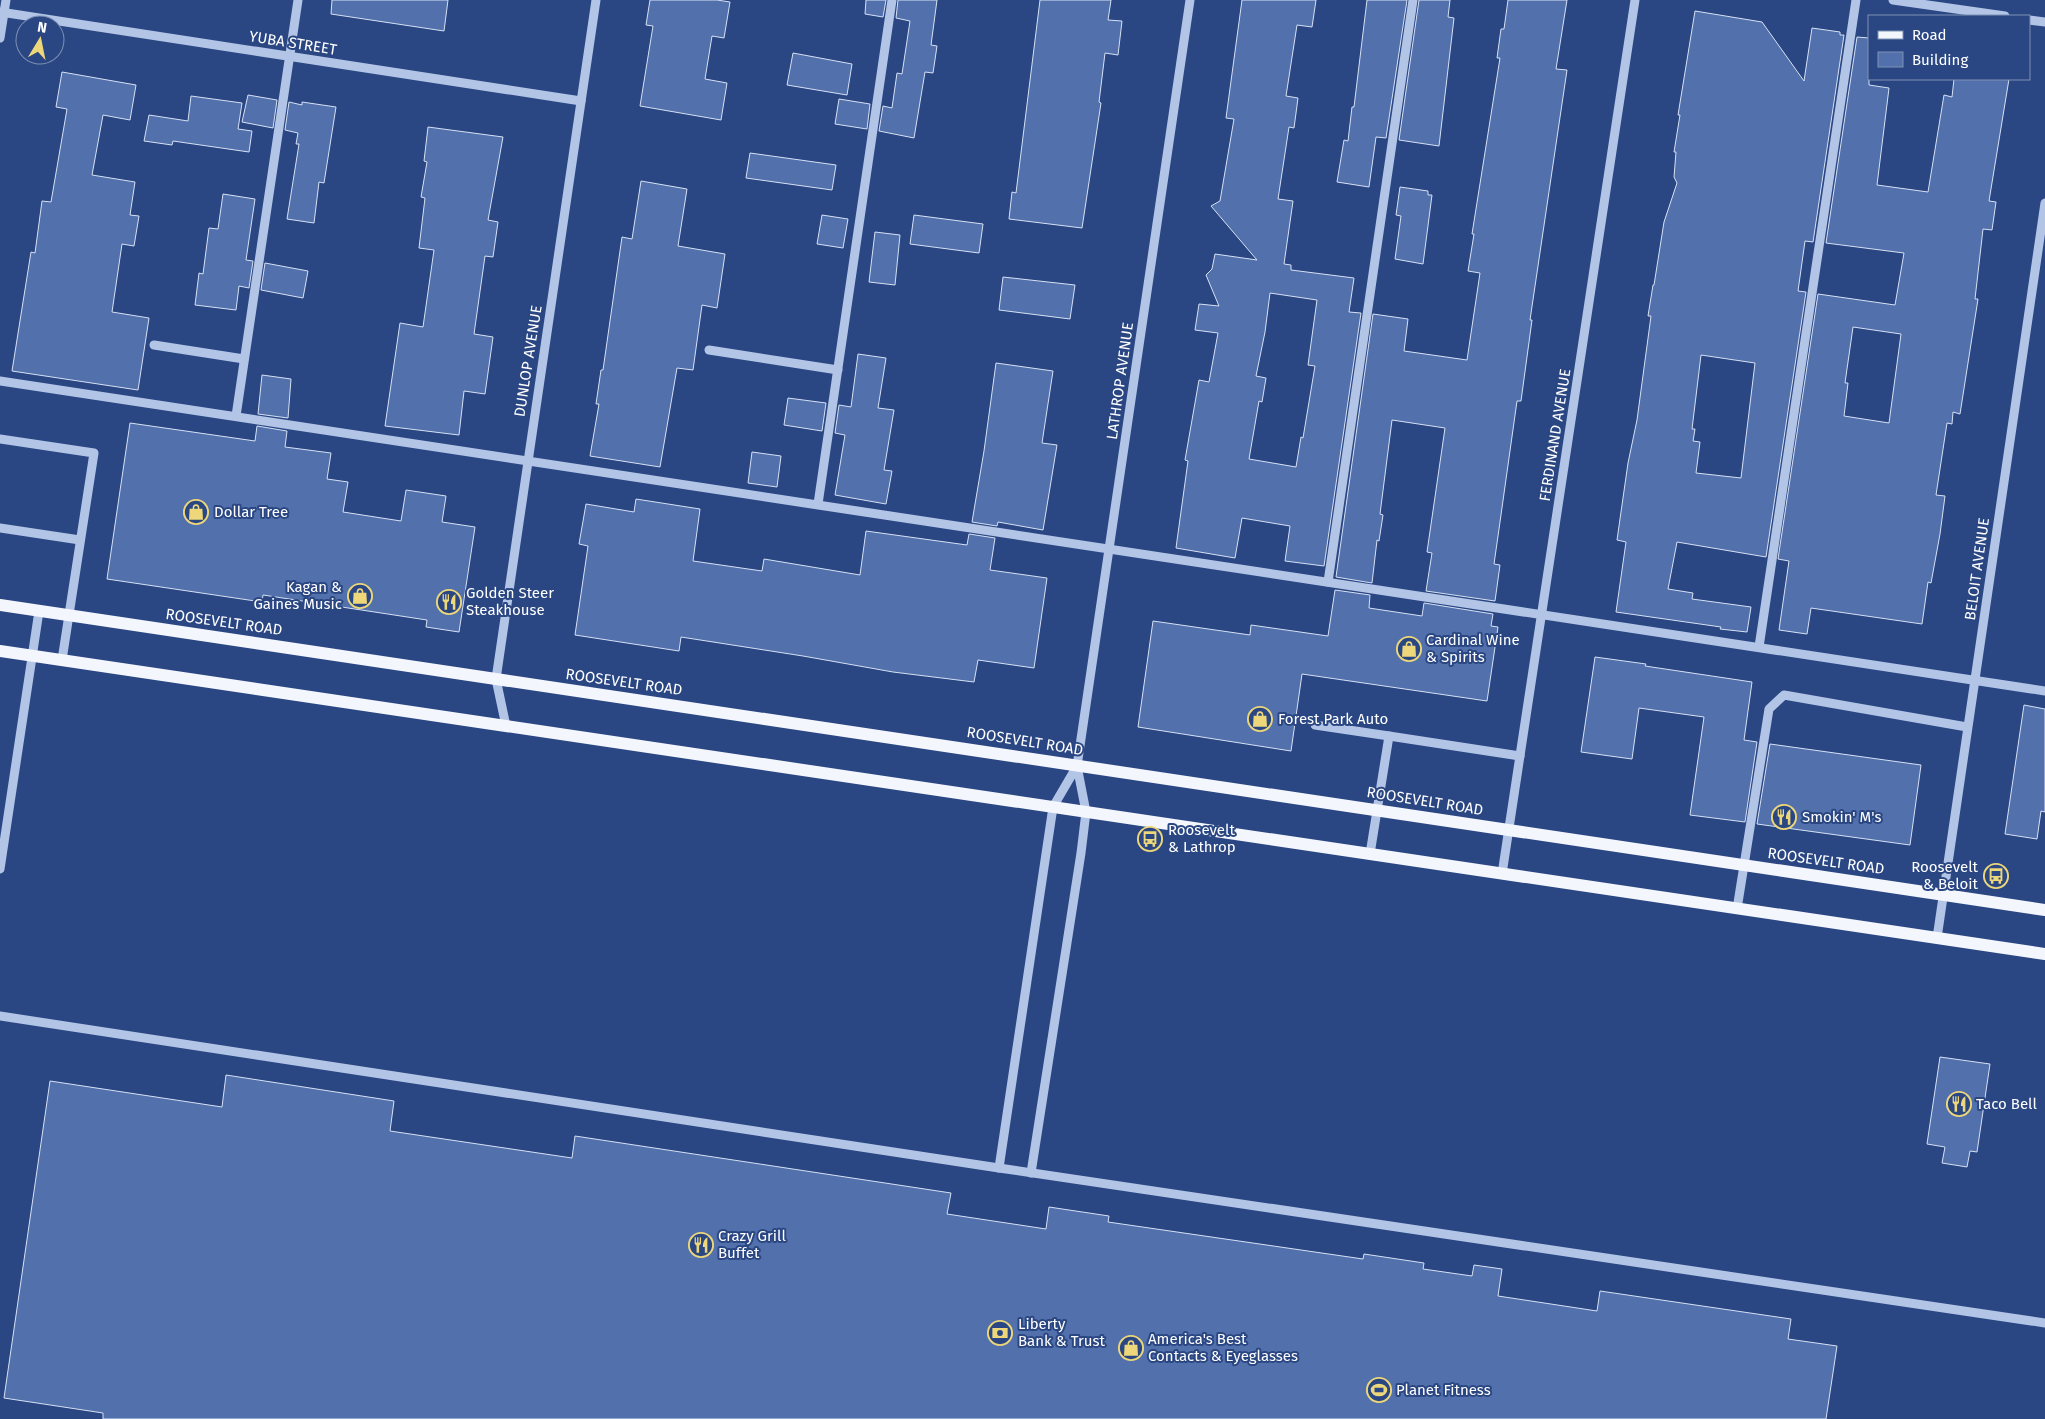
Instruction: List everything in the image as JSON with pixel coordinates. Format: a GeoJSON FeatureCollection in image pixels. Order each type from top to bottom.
{"type":"FeatureCollection","features":[{"type":"Feature","properties":{"kind":"main road","name":"ROOSEVELT ROAD"},"geometry":{"type":"LineString","coordinates":[[0,605],[2045,910]]}},
{"type":"Feature","properties":{"kind":"main road"},"geometry":{"type":"LineString","coordinates":[[0,651],[2045,954]]}},
{"type":"Feature","properties":{"kind":"street"},"geometry":{"type":"LineString","coordinates":[[0,38],[2,12],[6,0]]}},
{"type":"Feature","properties":{"kind":"street"},"geometry":{"type":"LineString","coordinates":[[236,416],[298,0]]}},
{"type":"Feature","properties":{"kind":"street","name":"DUNLOP AVENUE"},"geometry":{"type":"LineString","coordinates":[[506,726],[496,679],[596,0]]}},
{"type":"Feature","properties":{"kind":"street"},"geometry":{"type":"LineString","coordinates":[[818,504],[892,0]]}},
{"type":"Feature","properties":{"kind":"street","name":"LATHROP AVENUE"},"geometry":{"type":"LineString","coordinates":[[1077,766],[1190,0]]}},
{"type":"Feature","properties":{"kind":"street"},"geometry":{"type":"LineString","coordinates":[[1328,582],[1413,0]]}},
{"type":"Feature","properties":{"kind":"street","name":"FERDINAND AVENUE"},"geometry":{"type":"LineString","coordinates":[[1502,874],[1635,0]]}},
{"type":"Feature","properties":{"kind":"street"},"geometry":{"type":"LineString","coordinates":[[1759,647],[1856,0]]}},
{"type":"Feature","properties":{"kind":"street"},"geometry":{"type":"LineString","coordinates":[[1893,0],[1997,15]]}},
{"type":"Feature","properties":{"kind":"street","name":"YUBA STREET"},"geometry":{"type":"LineString","coordinates":[[2,12],[581,101]]}},
{"type":"Feature","properties":{"kind":"street"},"geometry":{"type":"LineString","coordinates":[[2030,20],[2045,22]]}},
{"type":"Feature","properties":{"kind":"street","name":"BELOIT AVENUE"},"geometry":{"type":"LineString","coordinates":[[1937,938],[2045,203]]}},
{"type":"Feature","properties":{"kind":"street"},"geometry":{"type":"LineString","coordinates":[[154,345],[244,359]]}},
{"type":"Feature","properties":{"kind":"street"},"geometry":{"type":"LineString","coordinates":[[708,350],[838,370]]}},
{"type":"Feature","properties":{"kind":"street"},"geometry":{"type":"LineString","coordinates":[[0,380],[2045,691]]}},
{"type":"Feature","properties":{"kind":"street"},"geometry":{"type":"LineString","coordinates":[[0,439],[94,453],[62,660]]}},
{"type":"Feature","properties":{"kind":"street"},"geometry":{"type":"LineString","coordinates":[[0,528],[80,540]]}},
{"type":"Feature","properties":{"kind":"street"},"geometry":{"type":"LineString","coordinates":[[0,869],[39,611]]}},
{"type":"Feature","properties":{"kind":"street"},"geometry":{"type":"LineString","coordinates":[[1737,909],[1769,708],[1784,695],[1967,727]]}},
{"type":"Feature","properties":{"kind":"street"},"geometry":{"type":"LineString","coordinates":[[1315,725],[1520,756]]}},
{"type":"Feature","properties":{"kind":"street"},"geometry":{"type":"LineString","coordinates":[[1370,854],[1389,736]]}},
{"type":"Feature","properties":{"kind":"street"},"geometry":{"type":"LineString","coordinates":[[998,1168],[1053,807],[1077,766]]}},
{"type":"Feature","properties":{"kind":"street"},"geometry":{"type":"LineString","coordinates":[[1031,1173],[1086,812],[1077,766]]}},
{"type":"Feature","properties":{"kind":"street"},"geometry":{"type":"LineString","coordinates":[[0,1016],[1031,1173],[2045,1323]]}},
{"type":"Feature","properties":{"kind":"building"},"geometry":{"type":"Polygon","coordinates":[[[332,0],[448,0],[444,31],[331,14],[332,0]]]}},
{"type":"Feature","properties":{"kind":"building"},"geometry":{"type":"Polygon","coordinates":[[[650,0],[717,0],[730,2],[724,38],[712,36],[705,79],[727,83],[721,120],[640,106],[653,26],[646,25],[650,0]]]}},
{"type":"Feature","properties":{"kind":"building"},"geometry":{"type":"Polygon","coordinates":[[[866,0],[886,0],[883,17],[865,14],[866,0]]]}},
{"type":"Feature","properties":{"kind":"building"},"geometry":{"type":"Polygon","coordinates":[[[898,0],[937,0],[931,45],[937,46],[933,73],[925,72],[914,138],[879,131],[883,106],[892,108],[897,73],[902,74],[910,21],[896,18],[898,0]]]}},
{"type":"Feature","properties":{"kind":"building"},"geometry":{"type":"Polygon","coordinates":[[[1040,0],[1111,0],[1108,20],[1122,21],[1118,55],[1105,53],[1099,102],[1101,103],[1082,228],[1009,219],[1012,192],[1016,193],[1040,0]]]}},
{"type":"Feature","properties":{"kind":"building"},"geometry":{"type":"Polygon","coordinates":[[[1242,0],[1316,0],[1312,27],[1297,25],[1286,96],[1298,98],[1294,128],[1289,127],[1278,199],[1293,201],[1284,264],[1291,265],[1291,270],[1354,278],[1349,312],[1361,313],[1324,566],[1285,561],[1290,526],[1242,518],[1235,558],[1176,548],[1188,461],[1185,460],[1199,380],[1209,382],[1218,333],[1195,330],[1199,304],[1219,306],[1206,275],[1212,269],[1215,254],[1257,260],[1211,206],[1220,201],[1234,119],[1226,118],[1242,0]],[[1270,293],[1265,332],[1256,376],[1266,378],[1262,402],[1259,401],[1249,459],[1296,467],[1301,437],[1303,438],[1315,366],[1308,365],[1317,300],[1270,293]]]}},
{"type":"Feature","properties":{"kind":"building"},"geometry":{"type":"Polygon","coordinates":[[[1367,0],[1407,0],[1386,138],[1376,137],[1369,187],[1337,182],[1344,140],[1348,141],[1352,107],[1354,107],[1367,0]]]}},
{"type":"Feature","properties":{"kind":"building"},"geometry":{"type":"Polygon","coordinates":[[[1419,0],[1450,0],[1448,17],[1454,18],[1439,146],[1399,140],[1419,0]]]}},
{"type":"Feature","properties":{"kind":"building"},"geometry":{"type":"Polygon","coordinates":[[[1508,0],[1567,0],[1556,69],[1567,70],[1530,320],[1532,320],[1521,401],[1517,401],[1494,564],[1500,565],[1495,601],[1426,591],[1432,553],[1427,552],[1445,428],[1392,420],[1380,514],[1383,515],[1379,541],[1377,540],[1372,583],[1336,577],[1373,314],[1408,319],[1404,351],[1467,360],[1480,273],[1468,271],[1474,234],[1472,234],[1500,58],[1497,58],[1501,29],[1504,29],[1508,0]]]}},
{"type":"Feature","properties":{"kind":"building"},"geometry":{"type":"Polygon","coordinates":[[[1695,11],[1762,22],[1804,81],[1812,28],[1840,32],[1840,35],[1844,35],[1813,242],[1805,241],[1798,291],[1806,292],[1766,557],[1677,542],[1668,589],[1693,593],[1692,599],[1751,607],[1747,632],[1616,612],[1626,542],[1617,540],[1628,463],[1637,420],[1651,316],[1648,316],[1653,285],[1664,222],[1677,183],[1674,177],[1676,152],[1674,152],[1680,115],[1678,115],[1695,11]],[[1701,355],[1692,429],[1695,429],[1693,441],[1700,442],[1696,473],[1741,478],[1755,363],[1701,355]]]}},
{"type":"Feature","properties":{"kind":"building"},"geometry":{"type":"Polygon","coordinates":[[[1857,37],[1868,38],[1869,85],[1889,88],[1877,185],[1928,192],[1944,95],[1952,97],[1954,80],[2009,80],[1989,201],[1996,202],[1992,230],[1983,229],[1975,299],[1978,299],[1960,414],[1953,412],[1952,424],[1947,423],[1936,495],[1945,496],[1940,534],[1931,583],[1928,582],[1922,624],[1811,608],[1807,634],[1779,630],[1789,561],[1778,559],[1818,294],[1895,305],[1904,253],[1826,243],[1857,37]],[[1853,327],[1845,383],[1848,383],[1844,416],[1889,423],[1901,334],[1853,327]]]}},
{"type":"Feature","properties":{"kind":"building"},"geometry":{"type":"Polygon","coordinates":[[[793,53],[852,64],[847,95],[787,85],[793,53]]]}},
{"type":"Feature","properties":{"kind":"building"},"geometry":{"type":"Polygon","coordinates":[[[62,72],[136,85],[130,120],[103,115],[92,175],[135,182],[130,215],[139,216],[134,246],[122,244],[112,312],[149,318],[138,390],[12,371],[31,252],[35,253],[42,201],[51,202],[67,109],[56,107],[62,72]]]}},
{"type":"Feature","properties":{"kind":"building"},"geometry":{"type":"Polygon","coordinates":[[[248,95],[277,100],[273,128],[242,122],[248,95]]]}},
{"type":"Feature","properties":{"kind":"building"},"geometry":{"type":"Polygon","coordinates":[[[191,96],[242,103],[238,129],[252,131],[249,152],[173,141],[172,145],[144,141],[149,115],[188,121],[191,96]]]}},
{"type":"Feature","properties":{"kind":"building"},"geometry":{"type":"Polygon","coordinates":[[[839,99],[870,104],[867,129],[835,124],[839,99]]]}},
{"type":"Feature","properties":{"kind":"building"},"geometry":{"type":"Polygon","coordinates":[[[289,102],[302,105],[302,102],[336,107],[324,183],[319,182],[314,223],[287,219],[299,144],[296,144],[298,133],[285,130],[289,102]]]}},
{"type":"Feature","properties":{"kind":"building"},"geometry":{"type":"Polygon","coordinates":[[[428,127],[503,137],[488,220],[498,222],[493,257],[485,256],[474,334],[493,337],[485,394],[464,391],[459,435],[385,426],[400,323],[423,327],[434,250],[419,248],[425,198],[421,197],[427,162],[424,161],[428,127]]]}},
{"type":"Feature","properties":{"kind":"building"},"geometry":{"type":"Polygon","coordinates":[[[750,153],[836,165],[832,190],[746,178],[750,153]]]}},
{"type":"Feature","properties":{"kind":"building"},"geometry":{"type":"Polygon","coordinates":[[[641,181],[687,189],[678,246],[725,254],[717,308],[702,305],[693,370],[677,368],[660,467],[590,456],[599,404],[596,404],[601,370],[603,370],[622,237],[632,239],[641,181]]]}},
{"type":"Feature","properties":{"kind":"building"},"geometry":{"type":"Polygon","coordinates":[[[1400,187],[1428,191],[1428,195],[1432,195],[1423,264],[1395,259],[1401,216],[1396,215],[1400,187]]]}},
{"type":"Feature","properties":{"kind":"building"},"geometry":{"type":"Polygon","coordinates":[[[223,194],[255,199],[246,260],[253,261],[249,288],[239,286],[236,310],[195,305],[199,273],[203,274],[209,228],[218,229],[223,194]]]}},
{"type":"Feature","properties":{"kind":"building"},"geometry":{"type":"Polygon","coordinates":[[[822,215],[848,219],[843,248],[817,244],[822,215]]]}},
{"type":"Feature","properties":{"kind":"building"},"geometry":{"type":"Polygon","coordinates":[[[914,215],[983,224],[979,253],[910,244],[914,215]]]}},
{"type":"Feature","properties":{"kind":"building"},"geometry":{"type":"Polygon","coordinates":[[[875,232],[900,235],[895,285],[869,282],[875,232]]]}},
{"type":"Feature","properties":{"kind":"building"},"geometry":{"type":"Polygon","coordinates":[[[265,263],[308,271],[303,298],[261,290],[265,263]]]}},
{"type":"Feature","properties":{"kind":"building"},"geometry":{"type":"Polygon","coordinates":[[[1003,277],[1075,285],[1070,319],[999,310],[1003,277]]]}},
{"type":"Feature","properties":{"kind":"building"},"geometry":{"type":"Polygon","coordinates":[[[858,354],[886,358],[878,408],[894,410],[884,470],[892,471],[886,504],[835,495],[845,435],[835,433],[839,405],[851,407],[858,354]]]}},
{"type":"Feature","properties":{"kind":"building"},"geometry":{"type":"Polygon","coordinates":[[[996,363],[1053,371],[1042,443],[1057,445],[1043,530],[998,522],[997,526],[972,522],[996,363]]]}},
{"type":"Feature","properties":{"kind":"building"},"geometry":{"type":"Polygon","coordinates":[[[262,375],[291,379],[288,418],[258,414],[262,375]]]}},
{"type":"Feature","properties":{"kind":"building"},"geometry":{"type":"Polygon","coordinates":[[[788,398],[826,403],[822,431],[784,425],[788,398]]]}},
{"type":"Feature","properties":{"kind":"building"},"geometry":{"type":"Polygon","coordinates":[[[130,423],[255,441],[257,426],[287,431],[285,447],[331,453],[327,479],[348,482],[343,512],[401,521],[406,490],[446,496],[442,522],[475,527],[459,632],[426,627],[427,620],[263,595],[262,602],[107,579],[130,423]]]}},
{"type":"Feature","properties":{"kind":"building"},"geometry":{"type":"Polygon","coordinates":[[[752,452],[781,456],[777,487],[748,483],[752,452]]]}},
{"type":"Feature","properties":{"kind":"building"},"geometry":{"type":"Polygon","coordinates":[[[636,499],[700,509],[693,561],[762,571],[764,559],[860,575],[866,531],[967,545],[969,534],[995,538],[990,570],[1047,578],[1034,668],[978,660],[974,682],[893,672],[681,637],[679,651],[575,635],[588,546],[579,544],[586,504],[634,512],[636,499]]]}},
{"type":"Feature","properties":{"kind":"building"},"geometry":{"type":"Polygon","coordinates":[[[1335,590],[1370,595],[1369,608],[1422,616],[1424,603],[1493,614],[1491,626],[1498,627],[1487,701],[1302,674],[1291,751],[1138,727],[1153,621],[1250,635],[1251,625],[1328,636],[1335,590]]]}},
{"type":"Feature","properties":{"kind":"building"},"geometry":{"type":"Polygon","coordinates":[[[1595,657],[1752,682],[1744,740],[1757,742],[1745,822],[1690,815],[1704,717],[1639,708],[1632,759],[1581,752],[1595,657]]]}},
{"type":"Feature","properties":{"kind":"building"},"geometry":{"type":"Polygon","coordinates":[[[2024,705],[2045,709],[2045,812],[2041,811],[2037,839],[2005,834],[2024,705]]]}},
{"type":"Feature","properties":{"kind":"building"},"geometry":{"type":"Polygon","coordinates":[[[1770,744],[1921,765],[1910,845],[1757,824],[1770,744]]]}},
{"type":"Feature","properties":{"kind":"building","name":"Taco Bell"},"geometry":{"type":"Polygon","coordinates":[[[1940,1057],[1990,1064],[1977,1152],[1970,1151],[1967,1167],[1942,1163],[1945,1147],[1927,1144],[1940,1057]]]}},
{"type":"Feature","properties":{"kind":"building"},"geometry":{"type":"Polygon","coordinates":[[[226,1075],[394,1101],[390,1131],[572,1158],[575,1136],[951,1193],[947,1214],[1046,1229],[1049,1207],[1109,1216],[1108,1222],[1363,1259],[1364,1254],[1424,1263],[1423,1269],[1472,1276],[1474,1265],[1502,1269],[1498,1296],[1597,1311],[1600,1291],[1791,1319],[1788,1339],[1837,1346],[1826,1419],[103,1419],[103,1413],[4,1398],[50,1081],[222,1107],[226,1075]]]}},
{"type":"Feature","properties":{"kind":"place","name":"Dollar Tree"},"geometry":{"type":"Point","coordinates":[196,512]}},
{"type":"Feature","properties":{"kind":"place","name":"Kagan & Gaines Music"},"geometry":{"type":"Point","coordinates":[360,596]}},
{"type":"Feature","properties":{"kind":"place","name":"Golden Steer Steakhouse"},"geometry":{"type":"Point","coordinates":[449,602]}},
{"type":"Feature","properties":{"kind":"place","name":"Cardinal Wine & Spirits"},"geometry":{"type":"Point","coordinates":[1409,649]}},
{"type":"Feature","properties":{"kind":"place","name":"Forest Park Auto"},"geometry":{"type":"Point","coordinates":[1260,719]}},
{"type":"Feature","properties":{"kind":"place","name":"Smokin' M's"},"geometry":{"type":"Point","coordinates":[1784,817]}},
{"type":"Feature","properties":{"kind":"place","name":"Roosevelt & Lathrop"},"geometry":{"type":"Point","coordinates":[1150,839]}},
{"type":"Feature","properties":{"kind":"place","name":"Roosevelt & Beloit"},"geometry":{"type":"Point","coordinates":[1996,876]}},
{"type":"Feature","properties":{"kind":"place","name":"Taco Bell"},"geometry":{"type":"Point","coordinates":[1959,1104]}},
{"type":"Feature","properties":{"kind":"place","name":"Crazy Grill Buffet"},"geometry":{"type":"Point","coordinates":[701,1245]}},
{"type":"Feature","properties":{"kind":"place","name":"Liberty Bank & Trust"},"geometry":{"type":"Point","coordinates":[1000,1333]}},
{"type":"Feature","properties":{"kind":"place","name":"America's Best Contacts & Eyeglasses"},"geometry":{"type":"Point","coordinates":[1131,1348]}},
{"type":"Feature","properties":{"kind":"place","name":"Planet Fitness"},"geometry":{"type":"Point","coordinates":[1379,1390]}}]}
